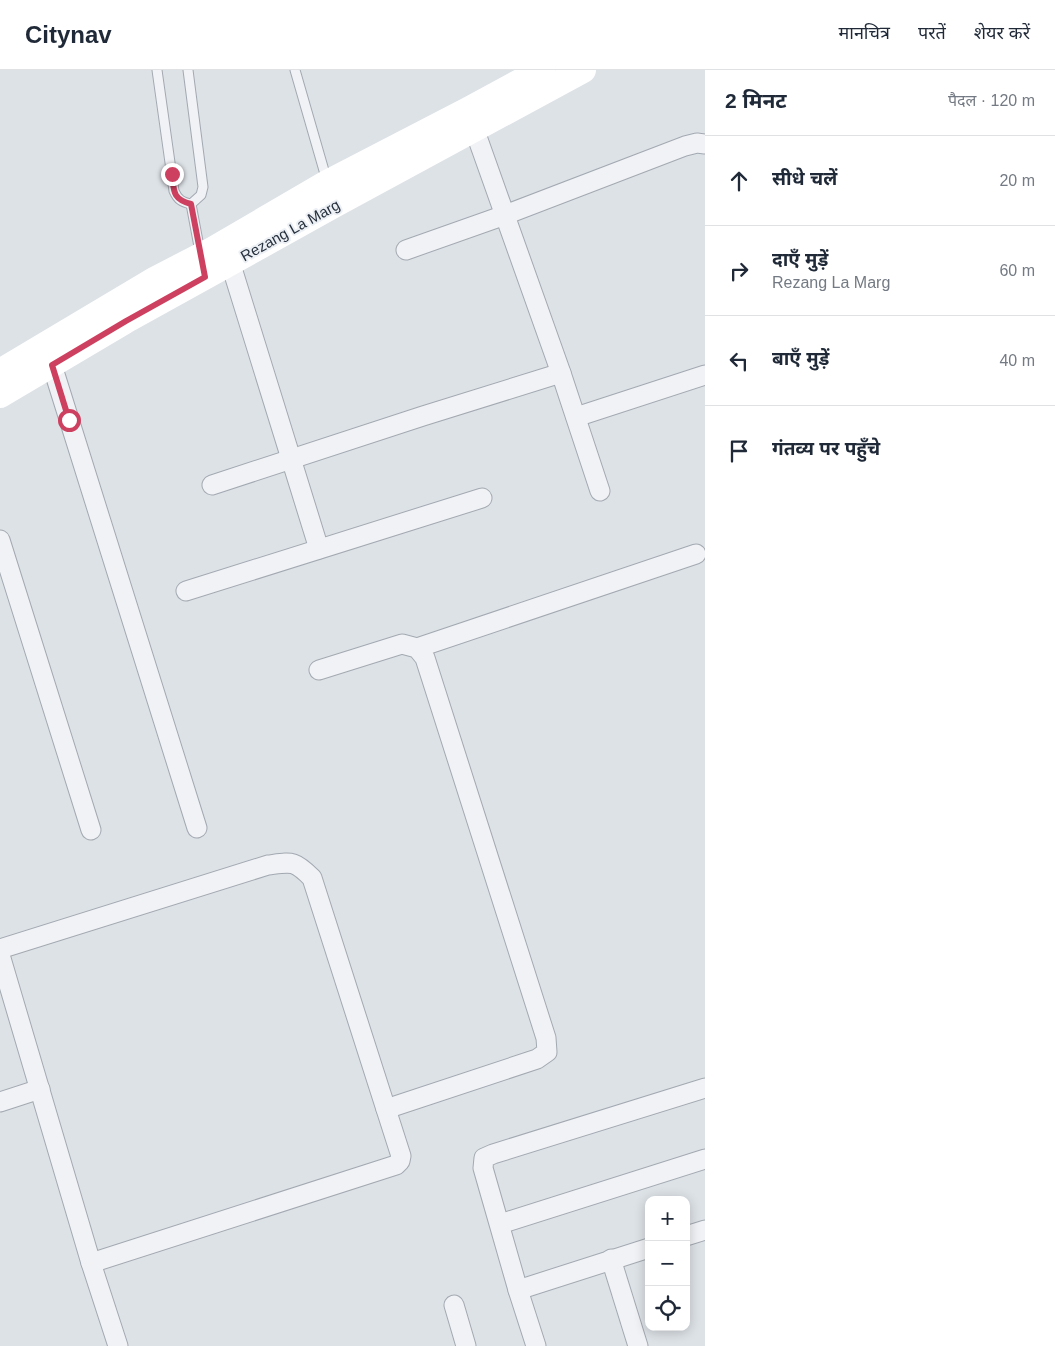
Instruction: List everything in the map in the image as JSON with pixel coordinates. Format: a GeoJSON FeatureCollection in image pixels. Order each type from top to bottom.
{"type":"FeatureCollection","features":[{"type":"Feature","properties":{"kind":"main road","name":"Rezang La Marg"},"geometry":{"type":"LineString","coordinates":[[471,119],[542,70]]}},
{"type":"Feature","properties":{"kind":"main road","name":"Rezang La Marg"},"geometry":{"type":"LineString","coordinates":[[0,395],[126,321],[203,266],[330,194],[471,119],[583,70]]}},
{"type":"Feature","properties":{"kind":"main road","name":"Rezang La Marg"},"geometry":{"type":"LineString","coordinates":[[0,372],[156,279],[203,266]]}},
{"type":"Feature","properties":{"kind":"street"},"geometry":{"type":"LineString","coordinates":[[471,119],[561,373],[600,491]]}},
{"type":"Feature","properties":{"kind":"street"},"geometry":{"type":"LineString","coordinates":[[406,250],[505,215],[685,146],[697,143],[705,144]]}},
{"type":"Feature","properties":{"kind":"street"},"geometry":{"type":"LineString","coordinates":[[227,253],[319,550]]}},
{"type":"Feature","properties":{"kind":"street"},"geometry":{"type":"LineString","coordinates":[[52,365],[197,828]]}},
{"type":"Feature","properties":{"kind":"street"},"geometry":{"type":"LineString","coordinates":[[212,484],[561,373]]}},
{"type":"Feature","properties":{"kind":"street"},"geometry":{"type":"LineString","coordinates":[[576,417],[705,375]]}},
{"type":"Feature","properties":{"kind":"street"},"geometry":{"type":"LineString","coordinates":[[186,591],[482,498]]}},
{"type":"Feature","properties":{"kind":"street"},"geometry":{"type":"LineString","coordinates":[[0,540],[91,830]]}},
{"type":"Feature","properties":{"kind":"street"},"geometry":{"type":"LineString","coordinates":[[319,670],[402,644],[417,648],[696,554]]}},
{"type":"Feature","properties":{"kind":"street"},"geometry":{"type":"LineString","coordinates":[[386,1109],[537,1059],[547,1052],[546,1038],[425,658],[417,648]]}},
{"type":"Feature","properties":{"kind":"street"},"geometry":{"type":"LineString","coordinates":[[0,948],[268,865],[288,862],[300,867],[312,878],[401,1156],[400,1161],[396,1165],[91,1263]]}},
{"type":"Feature","properties":{"kind":"street"},"geometry":{"type":"LineString","coordinates":[[0,955],[91,1263],[118,1346]]}},
{"type":"Feature","properties":{"kind":"street"},"geometry":{"type":"LineString","coordinates":[[536,1346],[483,1168],[484,1158],[705,1088]]}},
{"type":"Feature","properties":{"kind":"street"},"geometry":{"type":"LineString","coordinates":[[0,1102],[40,1089]]}},
{"type":"Feature","properties":{"kind":"street"},"geometry":{"type":"LineString","coordinates":[[500,1224],[705,1158]]}},
{"type":"Feature","properties":{"kind":"street"},"geometry":{"type":"LineString","coordinates":[[690,1235],[705,1230]]}},
{"type":"Feature","properties":{"kind":"street"},"geometry":{"type":"LineString","coordinates":[[518,1290],[645,1249]]}},
{"type":"Feature","properties":{"kind":"street"},"geometry":{"type":"LineString","coordinates":[[611,1259],[638,1346]]}},
{"type":"Feature","properties":{"kind":"street"},"geometry":{"type":"LineString","coordinates":[[454,1305],[466,1346]]}},
{"type":"Feature","properties":{"kind":"lane"},"geometry":{"type":"LineString","coordinates":[[157,70],[174,191],[177,198],[182,202],[191,204]]}},
{"type":"Feature","properties":{"kind":"lane"},"geometry":{"type":"LineString","coordinates":[[188,70],[203,186],[201,195],[191,204]]}},
{"type":"Feature","properties":{"kind":"lane"},"geometry":{"type":"LineString","coordinates":[[295,70],[330,194]]}},
{"type":"Feature","properties":{"kind":"lane"},"geometry":{"type":"LineString","coordinates":[[191,204],[203,266]]}},
{"type":"Feature","properties":{"kind":"route"},"geometry":{"type":"LineString","coordinates":[[69,420],[52,365],[205,277],[191,204],[182,202],[177,198],[174,191],[172,174]]}}]}
